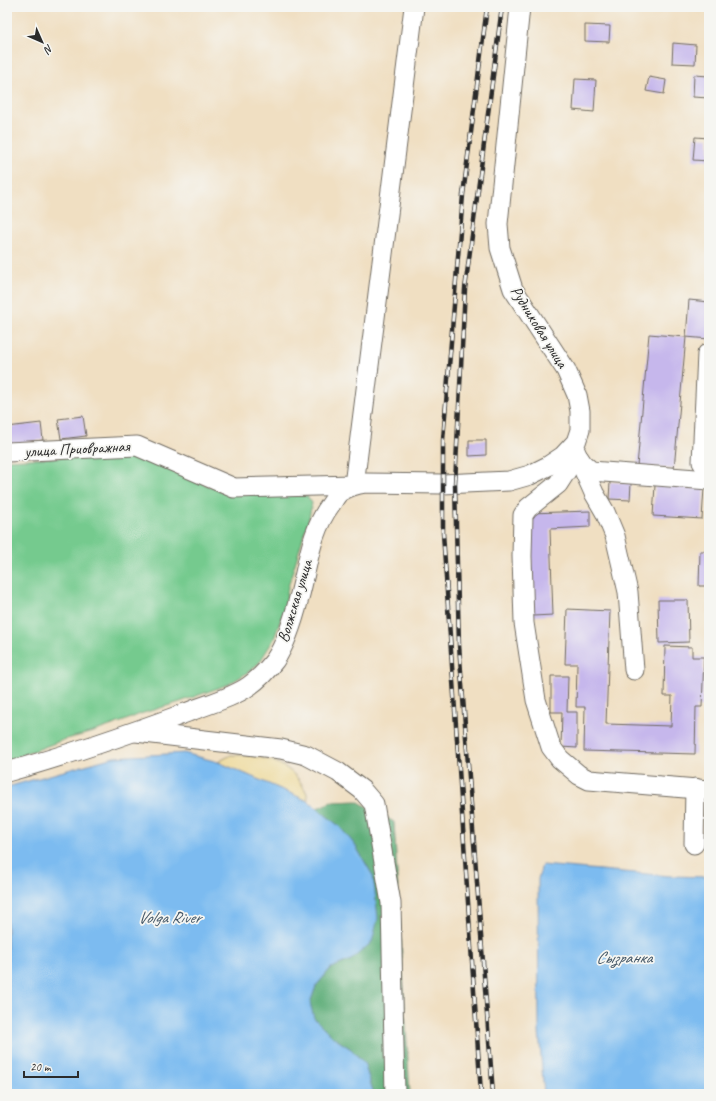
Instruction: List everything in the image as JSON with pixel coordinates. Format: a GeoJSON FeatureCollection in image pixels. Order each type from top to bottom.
{"type":"FeatureCollection","features":[{"type":"Feature","properties":{"kind":"street"},"geometry":{"type":"LineString","coordinates":[[354,485],[414,7]]}},
{"type":"Feature","properties":{"kind":"street","name":"Рудниковая улица"},"geometry":{"type":"LineString","coordinates":[[455,484],[509,481],[530,475],[563,456],[576,442],[580,430],[580,411],[577,395],[566,370],[513,289],[500,248],[498,224],[520,7]]}},
{"type":"Feature","properties":{"kind":"street"},"geometry":{"type":"LineString","coordinates":[[709,354],[707,354],[702,462],[709,472]]}},
{"type":"Feature","properties":{"kind":"street","name":"улица Приовражная"},"geometry":{"type":"LineString","coordinates":[[7,452],[137,446],[234,488],[354,485]]}},
{"type":"Feature","properties":{"kind":"street"},"geometry":{"type":"LineString","coordinates":[[573,446],[583,464],[591,471],[709,480]]}},
{"type":"Feature","properties":{"kind":"street"},"geometry":{"type":"LineString","coordinates":[[573,446],[615,536],[628,592],[634,670]]}},
{"type":"Feature","properties":{"kind":"street"},"geometry":{"type":"LineString","coordinates":[[573,446],[567,470],[558,484],[528,508],[523,515],[522,556],[524,623],[536,700],[551,747],[560,759],[579,775],[589,780],[702,789],[694,844]]}},
{"type":"Feature","properties":{"kind":"street","name":"Волжская улица"},"geometry":{"type":"LineString","coordinates":[[7,772],[133,732],[249,686],[263,674],[275,660],[286,638],[299,598],[311,545],[318,525],[339,493],[354,485],[365,483],[455,484]]}},
{"type":"Feature","properties":{"kind":"street"},"geometry":{"type":"LineString","coordinates":[[133,732],[282,749],[306,755],[338,772],[362,790],[374,804],[391,903],[395,1094]]}},
{"type":"Feature","properties":{"kind":"green space"},"geometry":{"type":"Polygon","coordinates":[[[131,454],[226,493],[307,496],[312,503],[309,518],[288,587],[285,607],[274,639],[259,663],[247,673],[229,684],[180,702],[140,714],[93,732],[63,740],[7,761],[7,460],[131,454]]]}},
{"type":"Feature","properties":{"kind":"green space"},"geometry":{"type":"Polygon","coordinates":[[[357,801],[394,822],[410,1094],[374,1094],[364,1063],[351,1049],[334,1038],[313,1018],[310,1003],[316,986],[331,968],[351,960],[373,876],[355,845],[339,826],[317,808],[331,802],[357,801]]]}},
{"type":"Feature","properties":{"kind":"sand"},"geometry":{"type":"Polygon","coordinates":[[[231,755],[251,756],[270,760],[288,769],[301,783],[307,794],[308,801],[218,762],[231,755]]]}},
{"type":"Feature","properties":{"kind":"water","name":"Volga River"},"geometry":{"type":"Polygon","coordinates":[[[184,753],[218,762],[308,801],[339,826],[355,845],[373,876],[378,918],[372,942],[351,960],[331,968],[316,986],[310,1003],[314,1018],[334,1038],[351,1049],[364,1063],[374,1094],[7,1094],[7,787],[114,757],[184,753]]]}},
{"type":"Feature","properties":{"kind":"water","name":"Сызранка"},"geometry":{"type":"Polygon","coordinates":[[[542,865],[670,876],[709,877],[709,1094],[544,1094],[539,1031],[538,879],[542,865]]]}},
{"type":"Feature","properties":{"kind":"building"},"geometry":{"type":"Polygon","coordinates":[[[585,25],[610,26],[609,42],[585,41],[585,25]]]}},
{"type":"Feature","properties":{"kind":"building"},"geometry":{"type":"Polygon","coordinates":[[[673,43],[696,45],[695,64],[672,63],[673,43]]]}},
{"type":"Feature","properties":{"kind":"building"},"geometry":{"type":"Polygon","coordinates":[[[694,75],[709,76],[709,98],[693,97],[694,75]]]}},
{"type":"Feature","properties":{"kind":"building"},"geometry":{"type":"Polygon","coordinates":[[[649,77],[666,80],[664,94],[646,91],[649,77]]]}},
{"type":"Feature","properties":{"kind":"building"},"geometry":{"type":"Polygon","coordinates":[[[575,79],[596,80],[594,112],[573,110],[575,79]]]}},
{"type":"Feature","properties":{"kind":"building"},"geometry":{"type":"Polygon","coordinates":[[[695,137],[709,138],[709,161],[693,160],[695,137]]]}},
{"type":"Feature","properties":{"kind":"building"},"geometry":{"type":"Polygon","coordinates":[[[689,300],[709,302],[709,339],[686,337],[689,300]]]}},
{"type":"Feature","properties":{"kind":"building"},"geometry":{"type":"Polygon","coordinates":[[[649,334],[686,337],[674,469],[637,466],[649,334]]]}},
{"type":"Feature","properties":{"kind":"building"},"geometry":{"type":"Polygon","coordinates":[[[83,416],[86,436],[61,439],[58,419],[83,416]]]}},
{"type":"Feature","properties":{"kind":"building"},"geometry":{"type":"Polygon","coordinates":[[[41,423],[43,440],[7,444],[7,427],[41,423]]]}},
{"type":"Feature","properties":{"kind":"building"},"geometry":{"type":"Polygon","coordinates":[[[469,440],[486,440],[486,455],[469,456],[469,440]]]}},
{"type":"Feature","properties":{"kind":"building"},"geometry":{"type":"Polygon","coordinates":[[[610,482],[631,483],[630,500],[609,499],[610,482]]]}},
{"type":"Feature","properties":{"kind":"building"},"geometry":{"type":"Polygon","coordinates":[[[655,485],[704,488],[702,519],[653,516],[655,485]]]}},
{"type":"Feature","properties":{"kind":"building"},"geometry":{"type":"Polygon","coordinates":[[[590,511],[590,527],[550,529],[553,615],[533,616],[530,513],[590,511]]]}},
{"type":"Feature","properties":{"kind":"building"},"geometry":{"type":"Polygon","coordinates":[[[700,551],[709,551],[709,586],[699,586],[700,551]]]}},
{"type":"Feature","properties":{"kind":"building"},"geometry":{"type":"Polygon","coordinates":[[[658,600],[688,600],[689,642],[659,643],[658,600]]]}},
{"type":"Feature","properties":{"kind":"building"},"geometry":{"type":"Polygon","coordinates":[[[567,609],[610,611],[606,724],[671,726],[672,696],[664,696],[665,646],[692,647],[692,657],[704,657],[702,707],[696,707],[695,754],[584,751],[585,707],[576,707],[577,664],[565,664],[567,609]]]}},
{"type":"Feature","properties":{"kind":"building"},"geometry":{"type":"Polygon","coordinates":[[[551,676],[568,676],[567,712],[577,712],[577,748],[561,747],[562,712],[551,712],[551,676]]]}},
{"type":"Feature","properties":{"kind":"railway"},"geometry":{"type":"LineString","coordinates":[[481,1094],[443,533],[443,440],[463,195],[487,7]]}},
{"type":"Feature","properties":{"kind":"railway"},"geometry":{"type":"LineString","coordinates":[[493,1094],[459,645],[455,484],[465,289],[502,7]]}}]}
